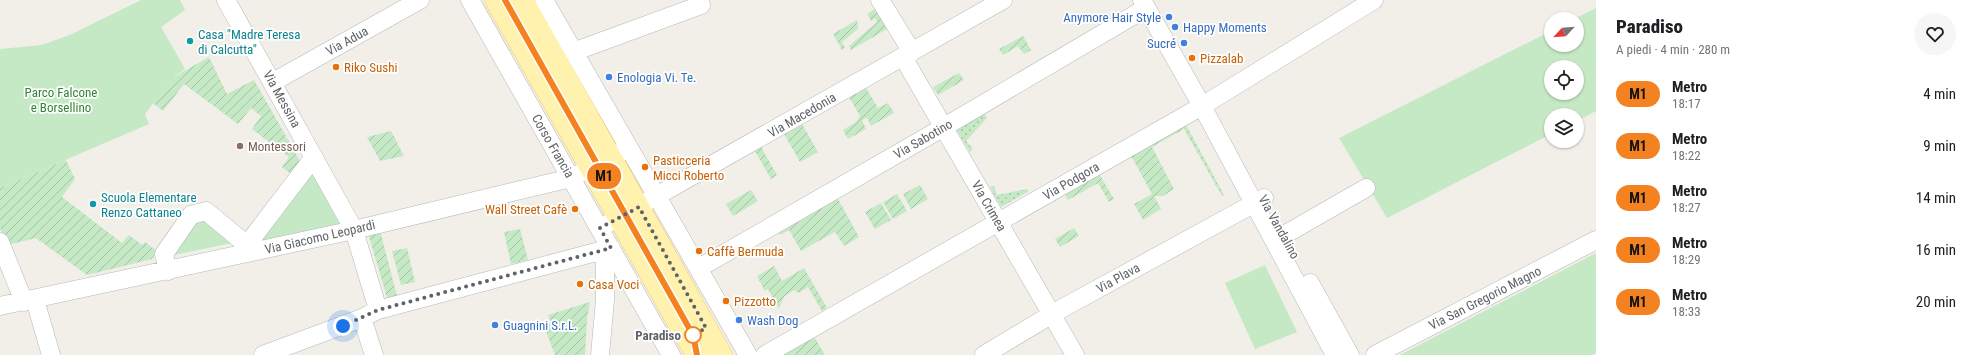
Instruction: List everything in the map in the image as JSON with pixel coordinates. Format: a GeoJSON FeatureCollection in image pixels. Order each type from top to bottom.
{"type":"FeatureCollection","features":[{"type":"Feature","properties":{"kind":"main road","name":"Corso Francia"},"geometry":{"type":"LineString","coordinates":[[496,0],[592,168],[629,212],[721,355]]}},
{"type":"Feature","properties":{"kind":"main road","name":"Corso Francia"},"geometry":{"type":"LineString","coordinates":[[522,0],[620,153],[629,212],[698,355]]}},
{"type":"Feature","properties":{"kind":"street","name":"Via Messina"},"geometry":{"type":"LineString","coordinates":[[226,0],[354,230],[378,310]]}},
{"type":"Feature","properties":{"kind":"street","name":"Via Adua"},"geometry":{"type":"LineString","coordinates":[[273,82],[420,0]]}},
{"type":"Feature","properties":{"kind":"street","name":"Corso Francia"},"geometry":{"type":"LineString","coordinates":[[470,0],[671,355]]}},
{"type":"Feature","properties":{"kind":"street","name":"Corso Francia"},"geometry":{"type":"LineString","coordinates":[[544,0],[573,52],[620,153],[658,197],[748,355]]}},
{"type":"Feature","properties":{"kind":"street"},"geometry":{"type":"LineString","coordinates":[[573,52],[701,5],[699,0]]}},
{"type":"Feature","properties":{"kind":"street","name":"Via Crimea"},"geometry":{"type":"LineString","coordinates":[[880,0],[944,127],[1075,355]]}},
{"type":"Feature","properties":{"kind":"street","name":"Via Macedonia"},"geometry":{"type":"LineString","coordinates":[[600,228],[658,197],[1003,0]]}},
{"type":"Feature","properties":{"kind":"street","name":"Via Podgora"},"geometry":{"type":"LineString","coordinates":[[765,355],[1202,106],[1374,0]]}},
{"type":"Feature","properties":{"kind":"street"},"geometry":{"type":"LineString","coordinates":[[1144,4],[1202,106]]}},
{"type":"Feature","properties":{"kind":"street","name":"Via Sabotino"},"geometry":{"type":"LineString","coordinates":[[698,268],[944,127],[1144,4]]}},
{"type":"Feature","properties":{"kind":"street","name":"Via Vandalino"},"geometry":{"type":"LineString","coordinates":[[1202,106],[1217,112],[1335,355]]}},
{"type":"Feature","properties":{"kind":"street","name":"Via Giacomo Leopardi"},"geometry":{"type":"LineString","coordinates":[[0,306],[168,271],[244,250],[354,230],[571,178],[620,153]]}},
{"type":"Feature","properties":{"kind":"street"},"geometry":{"type":"LineString","coordinates":[[168,271],[164,254],[192,215],[206,211],[244,250],[314,157]]}},
{"type":"Feature","properties":{"kind":"street"},"geometry":{"type":"LineString","coordinates":[[1284,235],[1366,188]]}},
{"type":"Feature","properties":{"kind":"street","name":"Via Vandalino"},"geometry":{"type":"LineString","coordinates":[[1259,201],[1284,235],[1350,355]]}},
{"type":"Feature","properties":{"kind":"street","name":"Via Plava"},"geometry":{"type":"LineString","coordinates":[[984,355],[1052,315],[1259,201]]}},
{"type":"Feature","properties":{"kind":"street","name":"Via San Gregorio Magno"},"geometry":{"type":"LineString","coordinates":[[1375,355],[1596,240]]}},
{"type":"Feature","properties":{"kind":"street"},"geometry":{"type":"LineString","coordinates":[[0,242],[29,301],[51,355]]}},
{"type":"Feature","properties":{"kind":"street"},"geometry":{"type":"LineString","coordinates":[[263,355],[362,318],[378,310],[611,248]]}},
{"type":"Feature","properties":{"kind":"street"},"geometry":{"type":"LineString","coordinates":[[600,355],[605,300],[605,262],[611,248]]}},
{"type":"Feature","properties":{"kind":"street"},"geometry":{"type":"LineString","coordinates":[[362,318],[374,355]]}},
{"type":"Feature","properties":{"kind":"green space","name":"Parco Falcone e Borsellino"},"geometry":{"type":"Polygon","coordinates":[[[141,0],[180,0],[185,10],[161,27],[185,69],[172,78],[145,114],[149,124],[0,188],[0,49],[42,45],[72,34],[141,0]]]}},
{"type":"Feature","properties":{"kind":"green space"},"geometry":{"type":"Polygon","coordinates":[[[1596,8],[1596,111],[1584,117],[1584,108],[1544,108],[1544,138],[1387,218],[1339,138],[1544,35],[1544,52],[1584,52],[1584,14],[1596,8]]]}},
{"type":"Feature","properties":{"kind":"green space"},"geometry":{"type":"Polygon","coordinates":[[[875,9],[887,29],[851,50],[849,46],[877,22],[875,18],[871,21],[867,14],[875,9]]]}},
{"type":"Feature","properties":{"kind":"green space"},"geometry":{"type":"Polygon","coordinates":[[[857,20],[858,29],[842,42],[845,48],[842,50],[833,34],[857,20]]]}},
{"type":"Feature","properties":{"kind":"green space"},"geometry":{"type":"Polygon","coordinates":[[[1023,36],[1031,50],[1024,54],[1018,46],[1003,55],[999,49],[1023,36]]]}},
{"type":"Feature","properties":{"kind":"green space"},"geometry":{"type":"Polygon","coordinates":[[[209,57],[227,94],[254,80],[304,168],[296,178],[282,167],[289,157],[252,129],[261,116],[251,108],[238,124],[184,84],[163,111],[153,103],[172,78],[209,57]]]}},
{"type":"Feature","properties":{"kind":"green space"},"geometry":{"type":"Polygon","coordinates":[[[959,73],[964,80],[938,95],[933,87],[959,73]]]}},
{"type":"Feature","properties":{"kind":"green space"},"geometry":{"type":"Polygon","coordinates":[[[866,88],[878,108],[888,103],[894,113],[871,126],[867,118],[862,120],[866,129],[848,139],[843,130],[856,122],[860,116],[849,97],[866,88]]]}},
{"type":"Feature","properties":{"kind":"green space"},"geometry":{"type":"Polygon","coordinates":[[[984,113],[987,118],[966,141],[973,149],[970,152],[956,129],[984,113]]]}},
{"type":"Feature","properties":{"kind":"green space"},"geometry":{"type":"Polygon","coordinates":[[[1185,123],[1224,195],[1222,196],[1184,129],[1152,147],[1174,189],[1163,196],[1154,196],[1161,209],[1143,220],[1134,204],[1152,194],[1130,154],[1185,123]]]}},
{"type":"Feature","properties":{"kind":"green space"},"geometry":{"type":"Polygon","coordinates":[[[802,124],[818,152],[800,162],[784,134],[802,124]]]}},
{"type":"Feature","properties":{"kind":"green space"},"geometry":{"type":"Polygon","coordinates":[[[391,131],[404,156],[380,161],[367,137],[391,131]]]}},
{"type":"Feature","properties":{"kind":"green space"},"geometry":{"type":"Polygon","coordinates":[[[761,147],[777,175],[771,179],[755,151],[761,147]]]}},
{"type":"Feature","properties":{"kind":"green space"},"geometry":{"type":"Polygon","coordinates":[[[66,160],[75,179],[62,197],[122,243],[129,235],[142,245],[145,242],[157,251],[152,259],[87,275],[36,238],[7,245],[0,228],[0,188],[66,160]]]}},
{"type":"Feature","properties":{"kind":"green space"},"geometry":{"type":"Polygon","coordinates":[[[317,162],[354,230],[248,245],[317,162]]]}},
{"type":"Feature","properties":{"kind":"green space"},"geometry":{"type":"Polygon","coordinates":[[[1098,172],[1114,199],[1109,202],[1098,183],[1068,200],[1064,192],[1098,172]]]}},
{"type":"Feature","properties":{"kind":"green space"},"geometry":{"type":"Polygon","coordinates":[[[920,185],[928,199],[911,209],[903,194],[920,185]]]}},
{"type":"Feature","properties":{"kind":"green space"},"geometry":{"type":"Polygon","coordinates":[[[994,186],[997,195],[1027,189],[1029,191],[1001,207],[990,187],[994,186]]]}},
{"type":"Feature","properties":{"kind":"green space"},"geometry":{"type":"Polygon","coordinates":[[[751,190],[758,201],[733,216],[726,204],[751,190]]]}},
{"type":"Feature","properties":{"kind":"green space"},"geometry":{"type":"Polygon","coordinates":[[[897,194],[907,211],[893,219],[883,202],[897,194]]]}},
{"type":"Feature","properties":{"kind":"green space"},"geometry":{"type":"Polygon","coordinates":[[[837,197],[859,237],[844,246],[835,232],[801,251],[789,230],[780,235],[777,230],[837,197]]]}},
{"type":"Feature","properties":{"kind":"green space"},"geometry":{"type":"Polygon","coordinates":[[[881,203],[891,220],[875,229],[865,212],[881,203]]]}},
{"type":"Feature","properties":{"kind":"green space"},"geometry":{"type":"Polygon","coordinates":[[[203,218],[232,243],[170,256],[191,225],[203,218]]]}},
{"type":"Feature","properties":{"kind":"green space"},"geometry":{"type":"Polygon","coordinates":[[[1074,228],[1079,236],[1060,247],[1055,239],[1074,228]]]}},
{"type":"Feature","properties":{"kind":"green space"},"geometry":{"type":"Polygon","coordinates":[[[520,229],[528,260],[511,264],[504,232],[520,229]]]}},
{"type":"Feature","properties":{"kind":"green space"},"geometry":{"type":"Polygon","coordinates":[[[380,230],[397,296],[387,298],[368,233],[380,230]]]}},
{"type":"Feature","properties":{"kind":"green space"},"geometry":{"type":"Polygon","coordinates":[[[407,248],[415,282],[401,285],[392,251],[407,248]]]}},
{"type":"Feature","properties":{"kind":"green space"},"geometry":{"type":"Polygon","coordinates":[[[1596,253],[1596,353],[1592,355],[1400,355],[1596,253]]]}},
{"type":"Feature","properties":{"kind":"green space"},"geometry":{"type":"Polygon","coordinates":[[[1265,265],[1297,332],[1255,349],[1225,283],[1265,265]]]}},
{"type":"Feature","properties":{"kind":"green space"},"geometry":{"type":"Polygon","coordinates":[[[774,266],[782,281],[804,268],[827,308],[822,311],[808,287],[799,293],[794,290],[784,297],[779,309],[768,289],[765,291],[757,276],[774,266]]]}},
{"type":"Feature","properties":{"kind":"green space"},"geometry":{"type":"Polygon","coordinates":[[[590,302],[587,319],[585,355],[555,355],[544,326],[551,323],[548,315],[590,302]]]}},
{"type":"Feature","properties":{"kind":"green space"},"geometry":{"type":"Polygon","coordinates":[[[813,335],[825,355],[777,355],[813,335]]]}},
{"type":"Feature","properties":{"kind":"metro line","name":"M1"},"geometry":{"type":"LineString","coordinates":[[505,0],[693,335],[697,355]]}},
{"type":"Feature","properties":{"kind":"place","name":"Anymore Hair Style"},"geometry":{"type":"Point","coordinates":[1169,17]}},
{"type":"Feature","properties":{"kind":"place","name":"Happy Moments"},"geometry":{"type":"Point","coordinates":[1175,27]}},
{"type":"Feature","properties":{"kind":"place","name":"Casa \"Madre Teresa di Calcutta\""},"geometry":{"type":"Point","coordinates":[190,41]}},
{"type":"Feature","properties":{"kind":"place","name":"Sucré"},"geometry":{"type":"Point","coordinates":[1184,43]}},
{"type":"Feature","properties":{"kind":"place","name":"Pizzalab"},"geometry":{"type":"Point","coordinates":[1192,58]}},
{"type":"Feature","properties":{"kind":"place","name":"Riko Sushi"},"geometry":{"type":"Point","coordinates":[336,67]}},
{"type":"Feature","properties":{"kind":"place","name":"Enologia Vi. Te."},"geometry":{"type":"Point","coordinates":[609,77]}},
{"type":"Feature","properties":{"kind":"place","name":"Montessori"},"geometry":{"type":"Point","coordinates":[240,146]}},
{"type":"Feature","properties":{"kind":"place","name":"Pasticceria Micci Roberto"},"geometry":{"type":"Point","coordinates":[645,167]}},
{"type":"Feature","properties":{"kind":"place","name":"Scuola Elementare Renzo Cattaneo"},"geometry":{"type":"Point","coordinates":[93,204]}},
{"type":"Feature","properties":{"kind":"place","name":"Wall Street Cafè"},"geometry":{"type":"Point","coordinates":[575,209]}},
{"type":"Feature","properties":{"kind":"place","name":"Caffè Bermuda"},"geometry":{"type":"Point","coordinates":[699,251]}},
{"type":"Feature","properties":{"kind":"place","name":"Casa Voci"},"geometry":{"type":"Point","coordinates":[580,284]}},
{"type":"Feature","properties":{"kind":"place","name":"Pizzotto"},"geometry":{"type":"Point","coordinates":[726,301]}},
{"type":"Feature","properties":{"kind":"place","name":"Wash Dog"},"geometry":{"type":"Point","coordinates":[739,320]}},
{"type":"Feature","properties":{"kind":"place","name":"Guagnini S.r.L."},"geometry":{"type":"Point","coordinates":[495,325]}},
{"type":"Feature","properties":{"kind":"place","name":"Paradiso"},"geometry":{"type":"Point","coordinates":[693,335]}},
{"type":"Feature","properties":{"kind":"route"},"geometry":{"type":"LineString","coordinates":[[343,326],[378,310],[611,248],[600,228],[639,207],[706,328],[693,335]]}}]}
